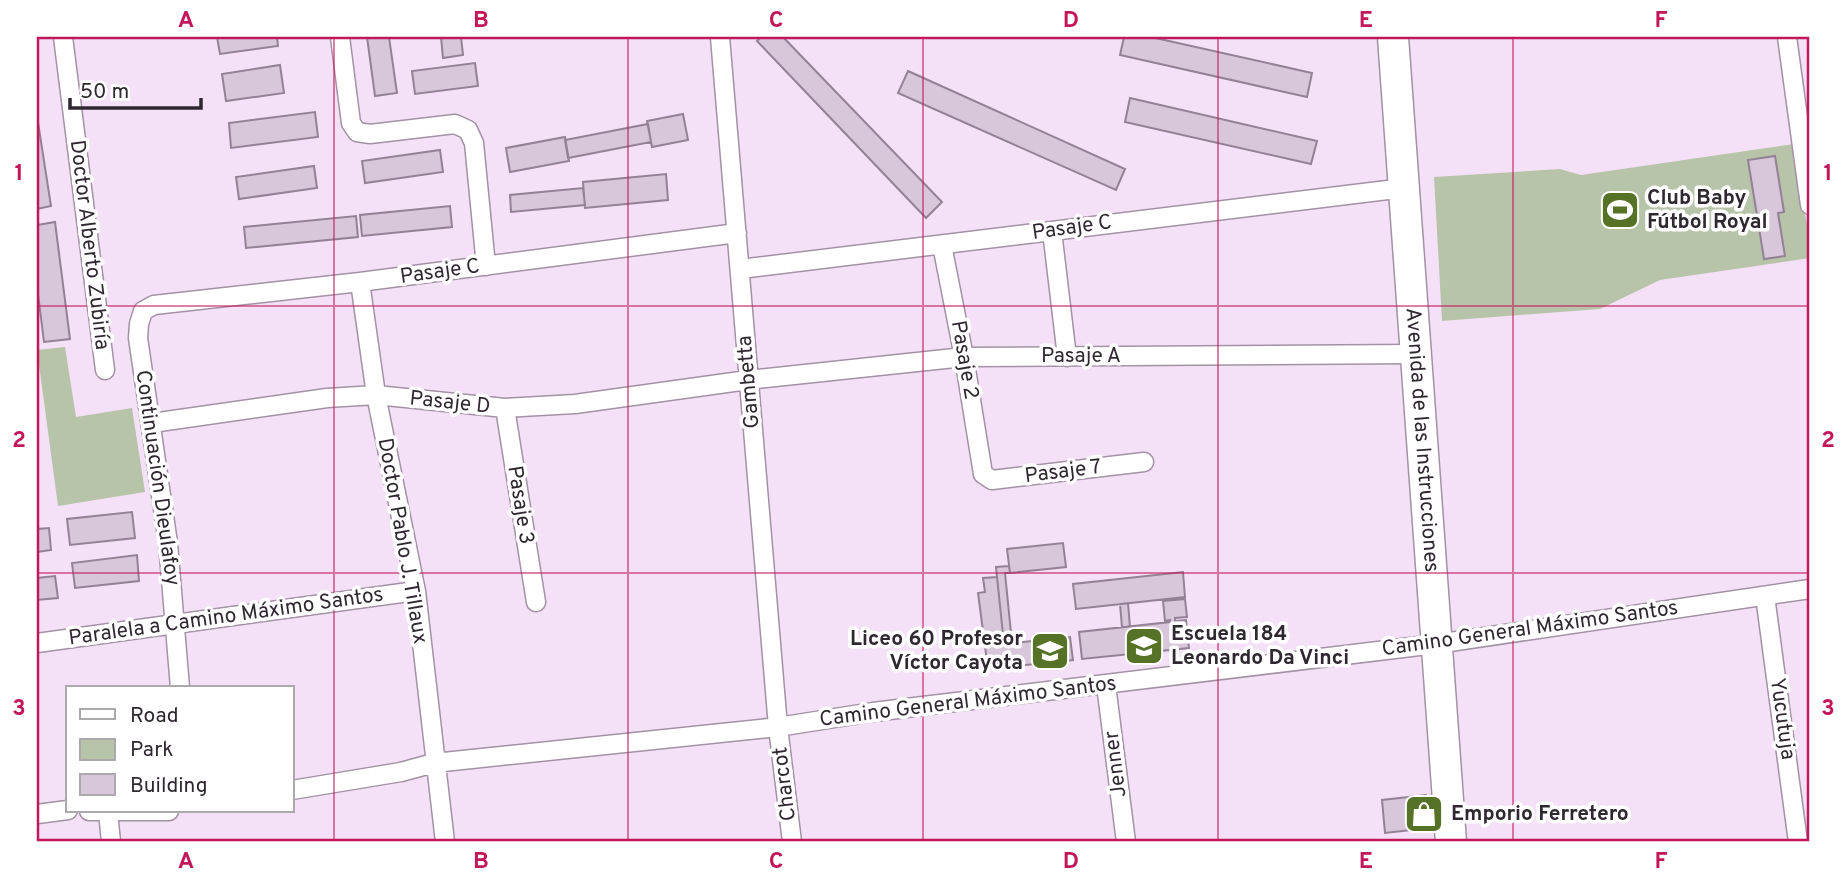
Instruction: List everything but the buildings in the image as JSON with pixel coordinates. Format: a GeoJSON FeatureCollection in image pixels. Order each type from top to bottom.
{"type":"FeatureCollection","features":[{"type":"Feature","properties":{"kind":"main road","name":"Avenida de las Instrucciones"},"geometry":{"type":"LineString","coordinates":[[1393,37],[1451,842]]}},
{"type":"Feature","properties":{"kind":"street","name":"Doctor Alberto Zubiría"},"geometry":{"type":"LineString","coordinates":[[64,37],[105,370]]}},
{"type":"Feature","properties":{"kind":"street"},"geometry":{"type":"LineString","coordinates":[[340,37],[351,123],[357,132],[370,134],[455,124],[468,130],[474,143],[486,266]]}},
{"type":"Feature","properties":{"kind":"street","name":"Gambetta"},"geometry":{"type":"LineString","coordinates":[[720,37],[778,727]]}},
{"type":"Feature","properties":{"kind":"street"},"geometry":{"type":"LineString","coordinates":[[1787,37],[1805,130],[1810,205]]}},
{"type":"Feature","properties":{"kind":"street","name":"Pasaje C"},"geometry":{"type":"LineString","coordinates":[[740,269],[1404,188]]}},
{"type":"Feature","properties":{"kind":"street"},"geometry":{"type":"LineString","coordinates":[[1052,231],[1067,357]]}},
{"type":"Feature","properties":{"kind":"street","name":"Pasaje C"},"geometry":{"type":"LineString","coordinates":[[143,311],[154,305],[360,282],[737,233]]}},
{"type":"Feature","properties":{"kind":"street","name":"Pasaje 2"},"geometry":{"type":"LineString","coordinates":[[942,245],[983,474]]}},
{"type":"Feature","properties":{"kind":"street","name":"Doctor Pablo J. Tillaux"},"geometry":{"type":"LineString","coordinates":[[360,282],[376,396],[416,591],[445,842]]}},
{"type":"Feature","properties":{"kind":"street","name":"Continuación Dieulafoy"},"geometry":{"type":"LineString","coordinates":[[143,311],[138,338],[168,543],[180,686]]}},
{"type":"Feature","properties":{"kind":"street","name":"Pasaje A"},"geometry":{"type":"LineString","coordinates":[[748,380],[964,357],[1415,354]]}},
{"type":"Feature","properties":{"kind":"street","name":"Pasaje D"},"geometry":{"type":"LineString","coordinates":[[152,423],[267,409],[327,398],[376,396],[505,408],[602,402],[748,380]]}},
{"type":"Feature","properties":{"kind":"street","name":"Pasaje 3"},"geometry":{"type":"LineString","coordinates":[[505,408],[536,602]]}},
{"type":"Feature","properties":{"kind":"street","name":"Pasaje 7"},"geometry":{"type":"LineString","coordinates":[[983,474],[992,480],[1144,463]]}},
{"type":"Feature","properties":{"kind":"street","name":"Camino General Máximo Santos"},"geometry":{"type":"LineString","coordinates":[[294,790],[401,772],[434,763],[778,727],[873,712],[1436,643],[1810,589]]}},
{"type":"Feature","properties":{"kind":"street","name":"Paralela a Camino Máximo Santos"},"geometry":{"type":"LineString","coordinates":[[37,643],[416,591]]}},
{"type":"Feature","properties":{"kind":"street","name":"Yucutuja"},"geometry":{"type":"LineString","coordinates":[[1765,596],[1798,842]]}},
{"type":"Feature","properties":{"kind":"street","name":"Jenner"},"geometry":{"type":"LineString","coordinates":[[1107,685],[1126,842]]}},
{"type":"Feature","properties":{"kind":"street","name":"Charcot"},"geometry":{"type":"LineString","coordinates":[[778,727],[792,842]]}},
{"type":"Feature","properties":{"kind":"street"},"geometry":{"type":"LineString","coordinates":[[37,814],[66,810]]}},
{"type":"Feature","properties":{"kind":"street"},"geometry":{"type":"LineString","coordinates":[[98,812],[111,842]]}},
{"type":"Feature","properties":{"kind":"green space","name":"Club Baby Fútbol Royal"},"geometry":{"type":"Polygon","coordinates":[[[1794,144],[1810,258],[1660,280],[1600,309],[1442,321],[1434,177],[1560,169],[1581,175],[1794,144]]]}},
{"type":"Feature","properties":{"kind":"green space"},"geometry":{"type":"Polygon","coordinates":[[[65,347],[76,417],[132,408],[145,492],[58,506],[37,350],[65,347]]]}},
{"type":"Feature","properties":{"kind":"place","name":"Club Baby Fútbol Royal"},"geometry":{"type":"Point","coordinates":[1620,210]}},
{"type":"Feature","properties":{"kind":"place","name":"Escuela 184 Leonardo Da Vinci"},"geometry":{"type":"Point","coordinates":[1144,646]}},
{"type":"Feature","properties":{"kind":"place","name":"Liceo 60 Profesor Víctor Cayota"},"geometry":{"type":"Point","coordinates":[1050,651]}},
{"type":"Feature","properties":{"kind":"place","name":"Emporio Ferretero"},"geometry":{"type":"Point","coordinates":[1424,814]}}]}
